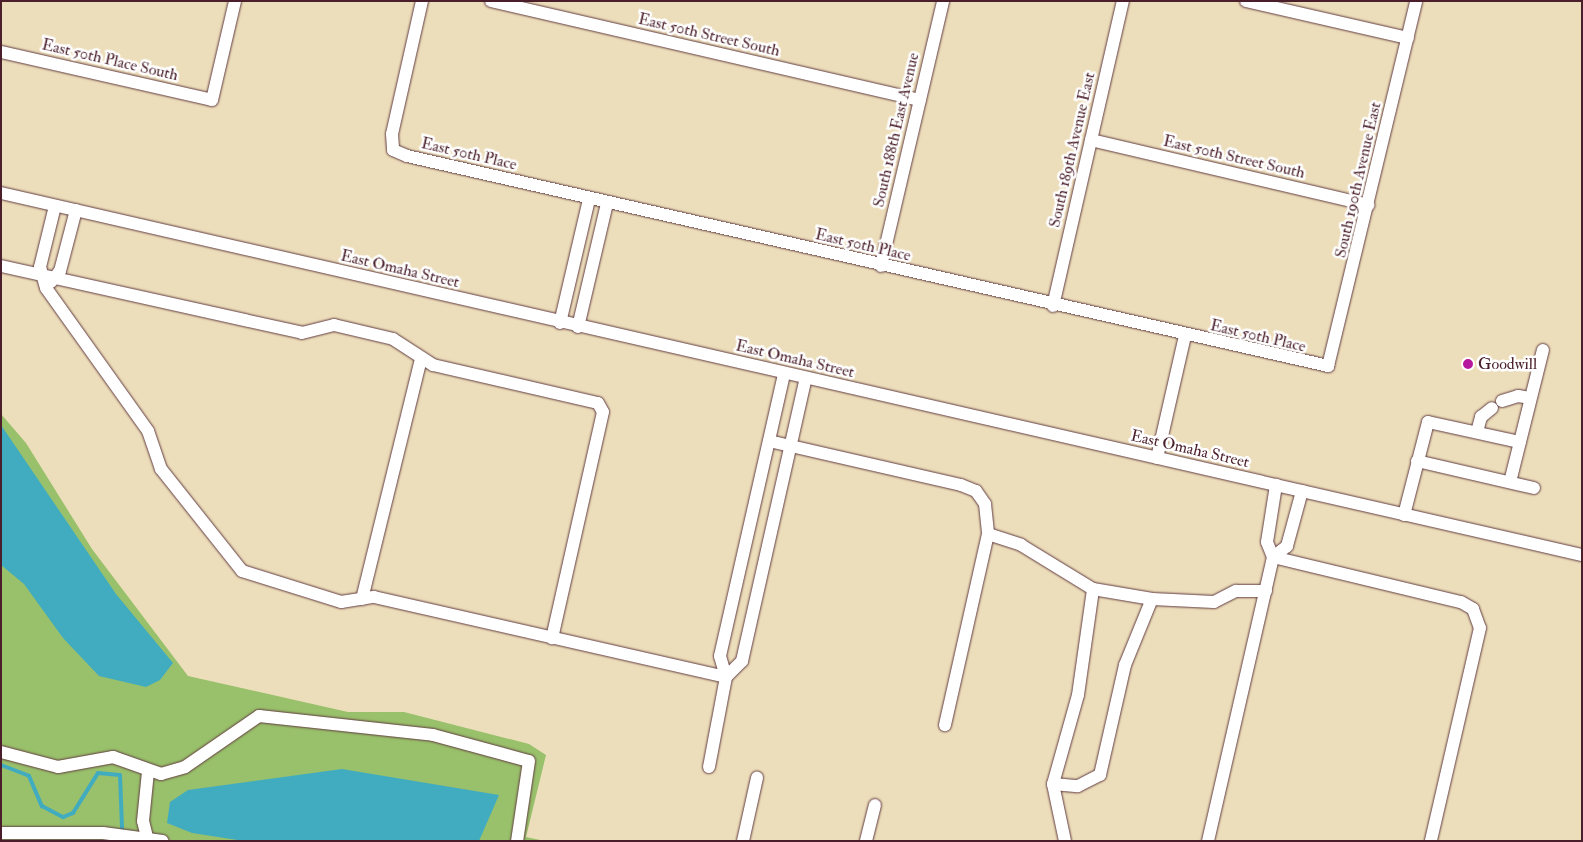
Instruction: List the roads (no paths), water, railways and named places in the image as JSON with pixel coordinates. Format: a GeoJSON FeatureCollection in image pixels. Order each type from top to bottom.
{"type":"FeatureCollection","features":[{"type":"Feature","properties":{"kind":"street","name":"East 50th Place South"},"geometry":{"type":"LineString","coordinates":[[1,52],[212,100],[235,1]]}},
{"type":"Feature","properties":{"kind":"street","name":"East 50th Place"},"geometry":{"type":"LineString","coordinates":[[422,1],[392,134],[393,150],[588,199],[1185,336],[1328,366]]}},
{"type":"Feature","properties":{"kind":"street","name":"East 50th Street South"},"geometry":{"type":"LineString","coordinates":[[491,1],[920,100]]}},
{"type":"Feature","properties":{"kind":"street","name":"South 188th East Avenue"},"geometry":{"type":"LineString","coordinates":[[881,266],[943,1]]}},
{"type":"Feature","properties":{"kind":"street","name":"South 189th Avenue East"},"geometry":{"type":"LineString","coordinates":[[1053,306],[1123,1]]}},
{"type":"Feature","properties":{"kind":"street"},"geometry":{"type":"LineString","coordinates":[[1246,1],[1408,38]]}},
{"type":"Feature","properties":{"kind":"street","name":"South 190th Avenue East"},"geometry":{"type":"LineString","coordinates":[[1328,366],[1369,204],[1416,1]]}},
{"type":"Feature","properties":{"kind":"street","name":"East 50th Street South"},"geometry":{"type":"LineString","coordinates":[[1091,140],[1369,204]]}},
{"type":"Feature","properties":{"kind":"street","name":"East Omaha Street"},"geometry":{"type":"LineString","coordinates":[[1,193],[560,323],[1582,555]]}},
{"type":"Feature","properties":{"kind":"street"},"geometry":{"type":"LineString","coordinates":[[560,323],[588,199]]}},
{"type":"Feature","properties":{"kind":"street"},"geometry":{"type":"LineString","coordinates":[[578,327],[607,203]]}},
{"type":"Feature","properties":{"kind":"street"},"geometry":{"type":"LineString","coordinates":[[55,206],[45,245],[47,280],[148,432],[161,469],[242,572],[341,602],[374,597],[726,677]]}},
{"type":"Feature","properties":{"kind":"street"},"geometry":{"type":"LineString","coordinates":[[47,280],[66,250],[76,210]]}},
{"type":"Feature","properties":{"kind":"street"},"geometry":{"type":"LineString","coordinates":[[45,245],[66,250]]}},
{"type":"Feature","properties":{"kind":"street"},"geometry":{"type":"LineString","coordinates":[[1,266],[47,280],[302,333],[334,325],[394,339],[433,365],[602,406],[552,638]]}},
{"type":"Feature","properties":{"kind":"street"},"geometry":{"type":"LineString","coordinates":[[1157,458],[1185,336]]}},
{"type":"Feature","properties":{"kind":"street"},"geometry":{"type":"LineString","coordinates":[[1510,482],[1543,350]]}},
{"type":"Feature","properties":{"kind":"street"},"geometry":{"type":"LineString","coordinates":[[362,599],[421,358]]}},
{"type":"Feature","properties":{"kind":"street"},"geometry":{"type":"LineString","coordinates":[[709,767],[726,677],[720,656],[784,374]]}},
{"type":"Feature","properties":{"kind":"street"},"geometry":{"type":"LineString","coordinates":[[726,677],[742,661],[789,446],[806,378]]}},
{"type":"Feature","properties":{"kind":"street"},"geometry":{"type":"LineString","coordinates":[[1477,432],[1481,417],[1497,405],[1518,396],[1530,398]]}},
{"type":"Feature","properties":{"kind":"street"},"geometry":{"type":"LineString","coordinates":[[1404,515],[1428,422],[1520,442]]}},
{"type":"Feature","properties":{"kind":"street"},"geometry":{"type":"LineString","coordinates":[[769,441],[976,491],[989,514],[988,534],[945,725]]}},
{"type":"Feature","properties":{"kind":"street"},"geometry":{"type":"LineString","coordinates":[[1417,461],[1534,488]]}},
{"type":"Feature","properties":{"kind":"street"},"geometry":{"type":"LineString","coordinates":[[1208,841],[1273,557],[1267,542],[1276,485]]}},
{"type":"Feature","properties":{"kind":"street"},"geometry":{"type":"LineString","coordinates":[[1273,557],[1287,546],[1302,491]]}},
{"type":"Feature","properties":{"kind":"street"},"geometry":{"type":"LineString","coordinates":[[1272,513],[1294,518]]}},
{"type":"Feature","properties":{"kind":"street"},"geometry":{"type":"LineString","coordinates":[[988,534],[1021,545],[1093,589],[1152,599],[1214,602],[1236,591],[1266,591]]}},
{"type":"Feature","properties":{"kind":"street"},"geometry":{"type":"LineString","coordinates":[[1273,557],[1461,602],[1473,609],[1480,628],[1432,841]]}},
{"type":"Feature","properties":{"kind":"street"},"geometry":{"type":"LineString","coordinates":[[1065,841],[1053,784],[1078,695],[1093,589]]}},
{"type":"Feature","properties":{"kind":"street"},"geometry":{"type":"LineString","coordinates":[[1053,784],[1078,786],[1100,775],[1125,665],[1152,599]]}},
{"type":"Feature","properties":{"kind":"street"},"geometry":{"type":"LineString","coordinates":[[1,752],[58,767],[113,757],[148,772],[179,770],[259,716],[433,735],[529,761],[517,841]]}},
{"type":"Feature","properties":{"kind":"street"},"geometry":{"type":"LineString","coordinates":[[147,837],[143,821],[148,772]]}},
{"type":"Feature","properties":{"kind":"street"},"geometry":{"type":"LineString","coordinates":[[743,841],[757,778]]}},
{"type":"Feature","properties":{"kind":"street"},"geometry":{"type":"LineString","coordinates":[[866,841],[875,805]]}},
{"type":"Feature","properties":{"kind":"street"},"geometry":{"type":"LineString","coordinates":[[1,833],[147,837],[162,841]]}},
{"type":"Feature","properties":{"kind":"water"},"geometry":{"type":"Polygon","coordinates":[[[1,425],[116,594],[173,663],[160,680],[146,687],[99,676],[63,638],[24,584],[1,565],[1,425]]]}},
{"type":"Feature","properties":{"kind":"water"},"geometry":{"type":"Polygon","coordinates":[[[342,769],[499,795],[479,841],[244,841],[192,833],[167,823],[170,802],[188,790],[342,769]]]}},
{"type":"Feature","properties":{"kind":"waterway"},"geometry":{"type":"LineString","coordinates":[[1,765],[29,776],[42,806],[63,817],[73,813],[98,773],[120,775],[122,828]]}},
{"type":"Feature","properties":{"kind":"place","name":"Goodwill"},"geometry":{"type":"Point","coordinates":[1468,364]}}]}
